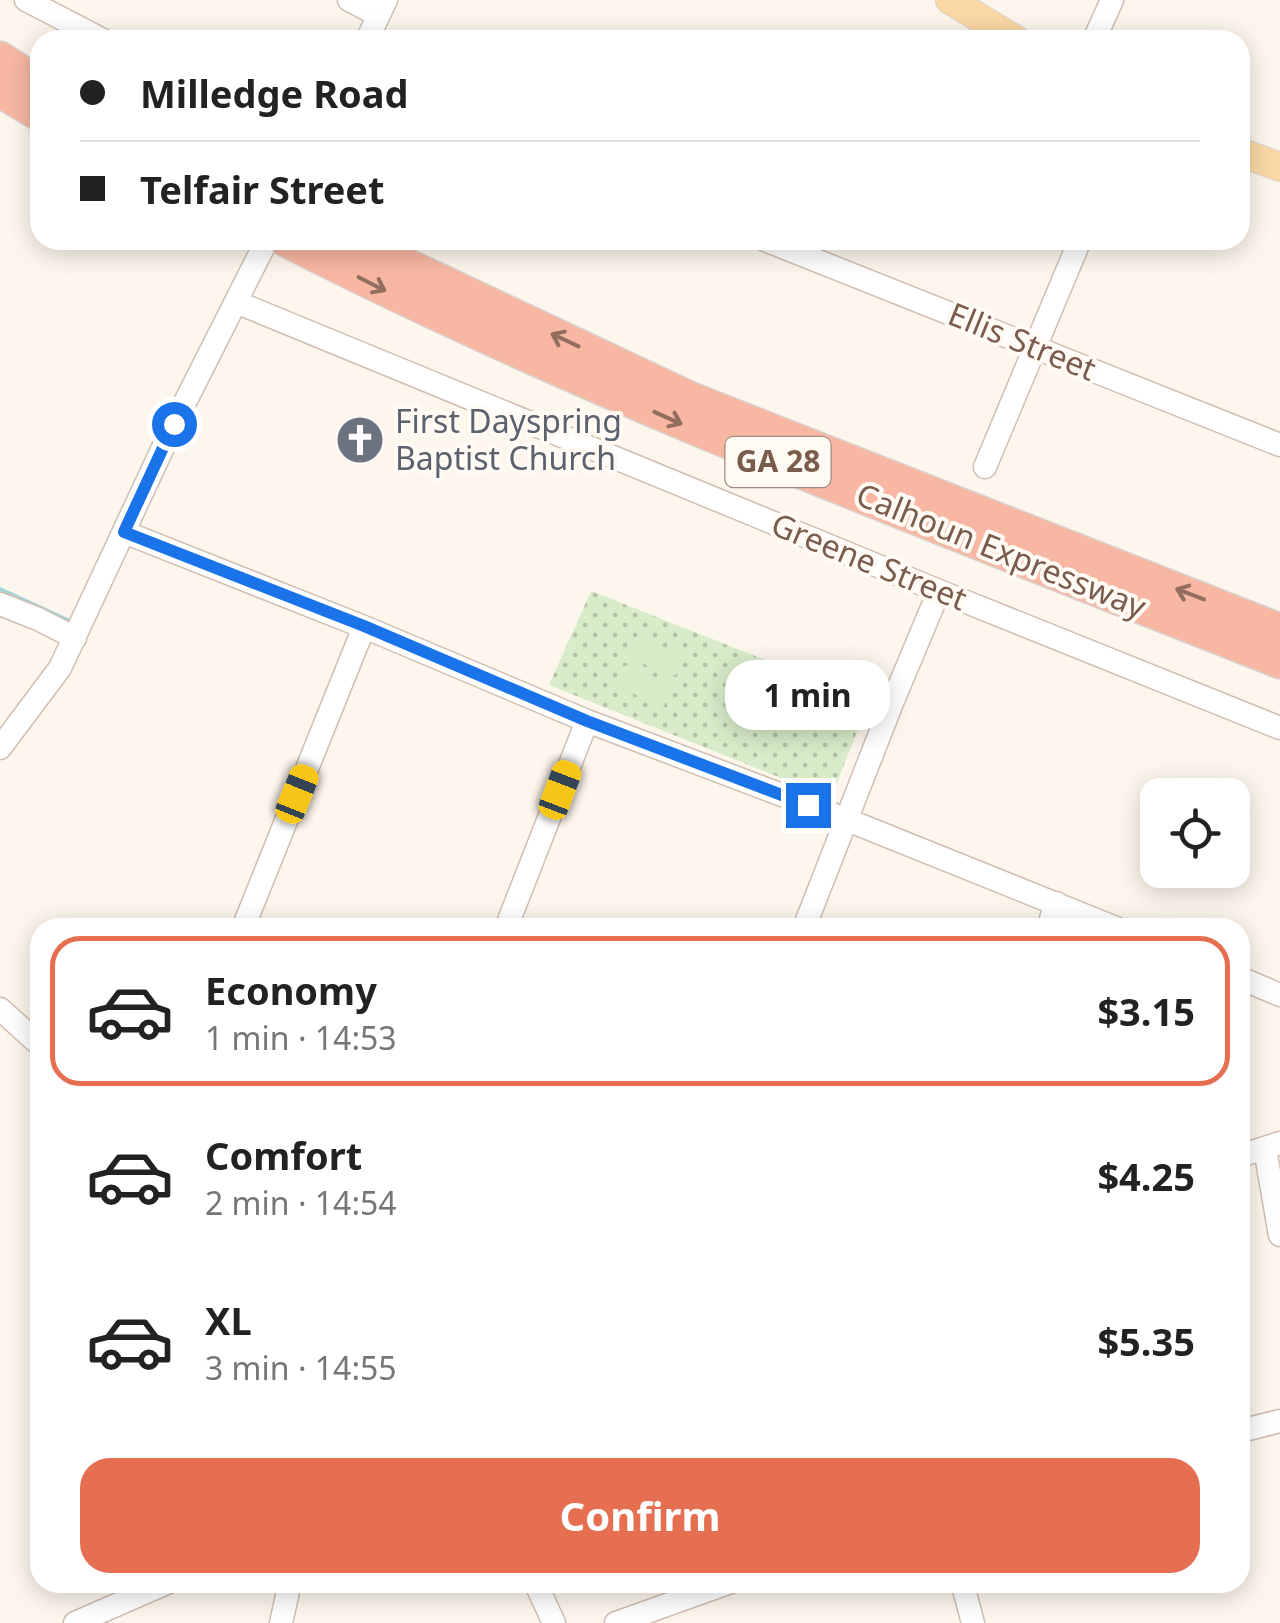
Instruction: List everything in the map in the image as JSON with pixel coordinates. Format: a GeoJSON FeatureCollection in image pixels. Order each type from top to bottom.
{"type":"FeatureCollection","features":[{"type":"Feature","properties":{"kind":"highway"},"geometry":{"type":"LineString","coordinates":[[0,58],[30,78]]}},
{"type":"Feature","properties":{"kind":"highway"},"geometry":{"type":"LineString","coordinates":[[0,91],[30,109]]}},
{"type":"Feature","properties":{"kind":"highway","name":"Calhoun Expressway"},"geometry":{"type":"LineString","coordinates":[[305,250],[393,295],[676,422],[1232,643],[1280,666]]}},
{"type":"Feature","properties":{"kind":"highway","name":"Calhoun Expressway"},"geometry":{"type":"LineString","coordinates":[[375,250],[692,399],[1280,630]]}},
{"type":"Feature","properties":{"kind":"main road"},"geometry":{"type":"LineString","coordinates":[[950,0],[1000,30]]}},
{"type":"Feature","properties":{"kind":"main road"},"geometry":{"type":"LineString","coordinates":[[1250,156],[1280,168]]}},
{"type":"Feature","properties":{"kind":"street"},"geometry":{"type":"LineString","coordinates":[[26,0],[84,30]]}},
{"type":"Feature","properties":{"kind":"street"},"geometry":{"type":"LineString","coordinates":[[349,0],[382,8]]}},
{"type":"Feature","properties":{"kind":"street"},"geometry":{"type":"LineString","coordinates":[[1098,30],[1112,0]]}},
{"type":"Feature","properties":{"kind":"street"},"geometry":{"type":"LineString","coordinates":[[0,748],[60,668],[174,424],[262,250]]}},
{"type":"Feature","properties":{"kind":"street","name":"Ellis Street"},"geometry":{"type":"LineString","coordinates":[[789,250],[1280,444]]}},
{"type":"Feature","properties":{"kind":"street"},"geometry":{"type":"LineString","coordinates":[[985,467],[1076,250]]}},
{"type":"Feature","properties":{"kind":"street","name":"Greene Street"},"geometry":{"type":"LineString","coordinates":[[236,302],[1280,728]]}},
{"type":"Feature","properties":{"kind":"street"},"geometry":{"type":"LineString","coordinates":[[124,532],[364,626],[587,721],[1092,918]]}},
{"type":"Feature","properties":{"kind":"street"},"geometry":{"type":"LineString","coordinates":[[808,918],[939,590]]}},
{"type":"Feature","properties":{"kind":"street"},"geometry":{"type":"LineString","coordinates":[[0,604],[75,638]]}},
{"type":"Feature","properties":{"kind":"street"},"geometry":{"type":"LineString","coordinates":[[248,918],[364,626]]}},
{"type":"Feature","properties":{"kind":"street"},"geometry":{"type":"LineString","coordinates":[[510,918],[587,721]]}},
{"type":"Feature","properties":{"kind":"street"},"geometry":{"type":"LineString","coordinates":[[1051,918],[1056,903]]}},
{"type":"Feature","properties":{"kind":"street"},"geometry":{"type":"LineString","coordinates":[[1250,982],[1280,994]]}},
{"type":"Feature","properties":{"kind":"street"},"geometry":{"type":"LineString","coordinates":[[0,1009],[30,1035]]}},
{"type":"Feature","properties":{"kind":"street"},"geometry":{"type":"LineString","coordinates":[[1272,1146],[1280,1234]]}},
{"type":"Feature","properties":{"kind":"street"},"geometry":{"type":"LineString","coordinates":[[1250,1428],[1280,1421]]}},
{"type":"Feature","properties":{"kind":"street"},"geometry":{"type":"LineString","coordinates":[[75,1623],[144,1593]]}},
{"type":"Feature","properties":{"kind":"street"},"geometry":{"type":"LineString","coordinates":[[281,1623],[288,1593]]}},
{"type":"Feature","properties":{"kind":"street"},"geometry":{"type":"LineString","coordinates":[[540,1593],[554,1623]]}},
{"type":"Feature","properties":{"kind":"street"},"geometry":{"type":"LineString","coordinates":[[616,1623],[701,1593]]}},
{"type":"Feature","properties":{"kind":"street"},"geometry":{"type":"LineString","coordinates":[[965,1593],[973,1623]]}},
{"type":"Feature","properties":{"kind":"green space"},"geometry":{"type":"Polygon","coordinates":[[[591,591],[869,701],[831,798],[549,685],[591,591]]]}},
{"type":"Feature","properties":{"kind":"green space"},"geometry":{"type":"Polygon","coordinates":[[[637,636],[684,655],[675,676],[628,658],[637,636]]]}},
{"type":"Feature","properties":{"kind":"green space"},"geometry":{"type":"Polygon","coordinates":[[[625,665],[673,684],[664,706],[616,687],[625,665]]]}},
{"type":"Feature","properties":{"kind":"waterway"},"geometry":{"type":"LineString","coordinates":[[0,589],[72,622]]}},
{"type":"Feature","properties":{"kind":"place","name":"First Dayspring Baptist Church"},"geometry":{"type":"Point","coordinates":[360,440]}},
{"type":"Feature","properties":{"kind":"route"},"geometry":{"type":"LineString","coordinates":[[174,424],[124,532],[364,626],[587,721],[808,805]]}}]}
